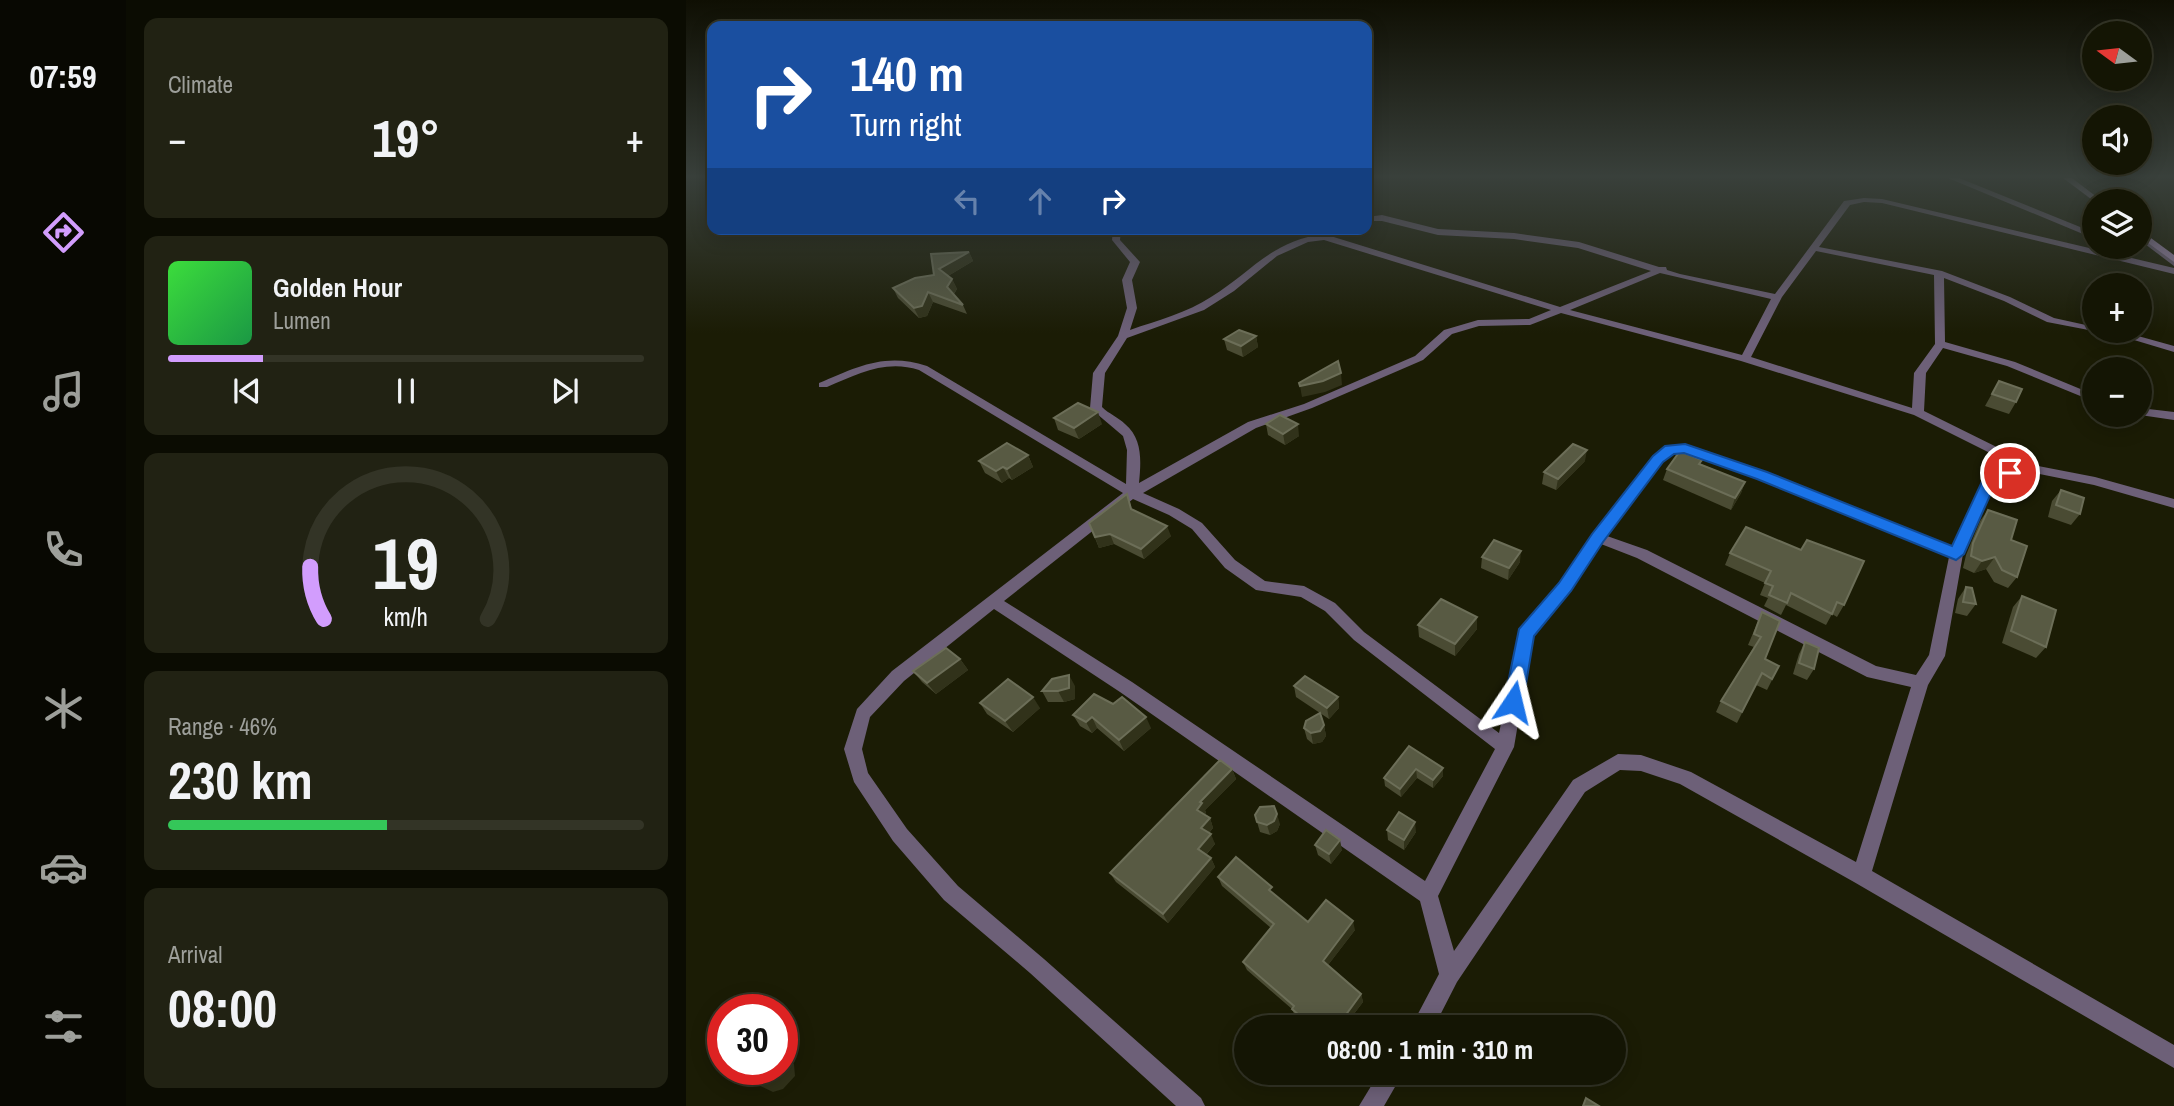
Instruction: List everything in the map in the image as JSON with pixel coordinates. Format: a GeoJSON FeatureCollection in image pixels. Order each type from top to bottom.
{"type":"FeatureCollection","features":[{"type":"Feature","properties":{"kind":"street"},"geometry":{"type":"LineString","coordinates":[[1428,230],[1514,236],[1579,245],[1678,276],[1777,297]]}},
{"type":"Feature","properties":{"kind":"street"},"geometry":{"type":"LineString","coordinates":[[1745,359],[1777,297],[1826,230]]}},
{"type":"Feature","properties":{"kind":"street"},"geometry":{"type":"LineString","coordinates":[[2003,230],[2174,270]]}},
{"type":"Feature","properties":{"kind":"street"},"geometry":{"type":"LineString","coordinates":[[1116,235],[1116,240],[1135,262],[1127,280],[1132,308],[1123,336],[1098,373],[1096,408],[1106,419],[1123,428],[1135,452],[1132,493]]}},
{"type":"Feature","properties":{"kind":"street"},"geometry":{"type":"LineString","coordinates":[[1123,336],[1199,308],[1236,286],[1293,242],[1310,237],[1324,237],[1560,310],[1745,359],[1918,413],[2030,468],[2095,481],[2174,504]]}},
{"type":"Feature","properties":{"kind":"street"},"geometry":{"type":"LineString","coordinates":[[2152,244],[2174,261]]}},
{"type":"Feature","properties":{"kind":"street"},"geometry":{"type":"LineString","coordinates":[[1812,248],[1938,273],[2007,299],[2051,320],[2082,327]]}},
{"type":"Feature","properties":{"kind":"street"},"geometry":{"type":"LineString","coordinates":[[2149,259],[2174,270]]}},
{"type":"Feature","properties":{"kind":"street"},"geometry":{"type":"LineString","coordinates":[[1193,1106],[951,893],[901,835],[860,776],[853,749],[863,715],[898,676],[1132,493],[1252,425],[1308,406],[1419,358],[1448,332],[1478,323],[1530,322],[1662,269]]}},
{"type":"Feature","properties":{"kind":"street"},"geometry":{"type":"LineString","coordinates":[[1918,413],[1920,373],[1940,344],[1938,273]]}},
{"type":"Feature","properties":{"kind":"street"},"geometry":{"type":"LineString","coordinates":[[2152,343],[2174,349]]}},
{"type":"Feature","properties":{"kind":"street"},"geometry":{"type":"LineString","coordinates":[[1940,344],[2011,363],[2082,393]]}},
{"type":"Feature","properties":{"kind":"street"},"geometry":{"type":"LineString","coordinates":[[822,385],[875,365],[895,361],[921,365],[1132,493],[1197,526],[1230,564],[1261,586],[1304,592],[1330,607],[1359,636],[1505,747]]}},
{"type":"Feature","properties":{"kind":"street"},"geometry":{"type":"LineString","coordinates":[[2152,413],[2174,416]]}},
{"type":"Feature","properties":{"kind":"street"},"geometry":{"type":"LineString","coordinates":[[1428,895],[1505,747],[1526,634],[1565,587],[1598,538],[1658,459],[1670,449],[1685,448],[1762,475],[1956,554]]}},
{"type":"Feature","properties":{"kind":"street"},"geometry":{"type":"LineString","coordinates":[[1861,875],[1920,683],[1937,656],[1956,554],[1990,479],[2030,468]]}},
{"type":"Feature","properties":{"kind":"street"},"geometry":{"type":"LineString","coordinates":[[1598,538],[1642,554],[1873,672],[1920,683]]}},
{"type":"Feature","properties":{"kind":"street"},"geometry":{"type":"LineString","coordinates":[[992,601],[1126,687],[1428,895],[1450,975]]}},
{"type":"Feature","properties":{"kind":"street"},"geometry":{"type":"LineString","coordinates":[[1428,1015],[1450,975],[1579,786],[1618,762],[1641,763],[1685,779],[1861,875],[2174,1057]]}},
{"type":"Feature","properties":{"kind":"street"},"geometry":{"type":"LineString","coordinates":[[1371,1106],[1384,1085]]}},
{"type":"Feature","properties":{"kind":"building"},"geometry":{"type":"Polygon","coordinates":[[[969,252],[939,269],[952,279],[947,287],[963,305],[928,292],[922,306],[914,308],[893,288],[915,278],[934,275],[931,254],[969,252]]]}},
{"type":"Feature","properties":{"kind":"building"},"geometry":{"type":"Polygon","coordinates":[[[1239,330],[1256,336],[1241,346],[1224,339],[1239,330]]]}},
{"type":"Feature","properties":{"kind":"building"},"geometry":{"type":"Polygon","coordinates":[[[1338,361],[1341,373],[1323,381],[1300,386],[1299,383],[1338,361]]]}},
{"type":"Feature","properties":{"kind":"building"},"geometry":{"type":"Polygon","coordinates":[[[1999,381],[2022,389],[2016,402],[1992,394],[1999,381]]]}},
{"type":"Feature","properties":{"kind":"building"},"geometry":{"type":"Polygon","coordinates":[[[1078,403],[1098,412],[1074,428],[1054,418],[1078,403]]]}},
{"type":"Feature","properties":{"kind":"building"},"geometry":{"type":"Polygon","coordinates":[[[1280,415],[1298,424],[1283,434],[1266,424],[1280,415]]]}},
{"type":"Feature","properties":{"kind":"building"},"geometry":{"type":"Polygon","coordinates":[[[1007,443],[1028,455],[1007,469],[1003,467],[996,471],[979,461],[1007,443]]]}},
{"type":"Feature","properties":{"kind":"building"},"geometry":{"type":"Polygon","coordinates":[[[1573,444],[1587,450],[1558,479],[1544,472],[1573,444]]]}},
{"type":"Feature","properties":{"kind":"building"},"geometry":{"type":"Polygon","coordinates":[[[1680,451],[1702,460],[1699,464],[1745,482],[1735,498],[1667,469],[1680,451]]]}},
{"type":"Feature","properties":{"kind":"building"},"geometry":{"type":"Polygon","coordinates":[[[2061,490],[2084,498],[2080,514],[2056,505],[2061,490]]]}},
{"type":"Feature","properties":{"kind":"building"},"geometry":{"type":"Polygon","coordinates":[[[1127,494],[1131,509],[1167,526],[1141,549],[1110,534],[1095,537],[1089,523],[1127,494]]]}},
{"type":"Feature","properties":{"kind":"building"},"geometry":{"type":"Polygon","coordinates":[[[1988,510],[2017,520],[2011,540],[2027,546],[2017,577],[2002,570],[1995,557],[1982,561],[1971,556],[1973,543],[1988,510]]]}},
{"type":"Feature","properties":{"kind":"building"},"geometry":{"type":"Polygon","coordinates":[[[1746,527],[1801,550],[1807,540],[1864,561],[1844,605],[1837,602],[1832,614],[1791,593],[1787,603],[1769,595],[1773,586],[1765,583],[1771,571],[1730,553],[1746,527]]]}},
{"type":"Feature","properties":{"kind":"building"},"geometry":{"type":"Polygon","coordinates":[[[1494,540],[1521,551],[1509,568],[1482,557],[1494,540]]]}},
{"type":"Feature","properties":{"kind":"building"},"geometry":{"type":"Polygon","coordinates":[[[1966,587],[1972,588],[1976,604],[1963,602],[1966,587]]]}},
{"type":"Feature","properties":{"kind":"building"},"geometry":{"type":"Polygon","coordinates":[[[2022,596],[2056,610],[2046,647],[2011,631],[2022,596]]]}},
{"type":"Feature","properties":{"kind":"building"},"geometry":{"type":"Polygon","coordinates":[[[1441,599],[1477,617],[1455,644],[1418,625],[1441,599]]]}},
{"type":"Feature","properties":{"kind":"building"},"geometry":{"type":"Polygon","coordinates":[[[1762,612],[1780,621],[1765,659],[1779,666],[1772,679],[1762,673],[1742,712],[1721,701],[1761,637],[1754,634],[1762,612]]]}},
{"type":"Feature","properties":{"kind":"building"},"geometry":{"type":"Polygon","coordinates":[[[1805,642],[1819,648],[1814,669],[1799,663],[1805,642]]]}},
{"type":"Feature","properties":{"kind":"building"},"geometry":{"type":"Polygon","coordinates":[[[946,648],[960,659],[927,683],[913,671],[946,648]]]}},
{"type":"Feature","properties":{"kind":"building"},"geometry":{"type":"Polygon","coordinates":[[[1069,675],[1069,688],[1042,691],[1052,679],[1069,675]]]}},
{"type":"Feature","properties":{"kind":"building"},"geometry":{"type":"Polygon","coordinates":[[[1305,676],[1338,697],[1327,708],[1294,686],[1305,676]]]}},
{"type":"Feature","properties":{"kind":"building"},"geometry":{"type":"Polygon","coordinates":[[[1008,679],[1033,697],[1005,721],[980,703],[1008,679]]]}},
{"type":"Feature","properties":{"kind":"building"},"geometry":{"type":"Polygon","coordinates":[[[1094,694],[1113,704],[1122,697],[1146,717],[1119,740],[1092,717],[1086,722],[1073,715],[1094,694]]]}},
{"type":"Feature","properties":{"kind":"building"},"geometry":{"type":"Polygon","coordinates":[[[1320,713],[1324,725],[1320,731],[1311,733],[1304,728],[1306,721],[1320,713]]]}},
{"type":"Feature","properties":{"kind":"building"},"geometry":{"type":"Polygon","coordinates":[[[1409,746],[1443,768],[1433,780],[1416,769],[1400,789],[1384,778],[1409,746]]]}},
{"type":"Feature","properties":{"kind":"building"},"geometry":{"type":"Polygon","coordinates":[[[1220,760],[1232,769],[1200,802],[1202,803],[1197,810],[1210,818],[1201,828],[1211,834],[1198,849],[1211,858],[1163,914],[1110,873],[1220,760]]]}},
{"type":"Feature","properties":{"kind":"building"},"geometry":{"type":"Polygon","coordinates":[[[1274,806],[1277,814],[1274,821],[1267,825],[1257,822],[1255,815],[1260,807],[1274,806]]]}},
{"type":"Feature","properties":{"kind":"building"},"geometry":{"type":"Polygon","coordinates":[[[1399,812],[1415,822],[1404,840],[1387,830],[1399,812]]]}},
{"type":"Feature","properties":{"kind":"building"},"geometry":{"type":"Polygon","coordinates":[[[1326,830],[1340,840],[1329,854],[1315,845],[1326,830]]]}},
{"type":"Feature","properties":{"kind":"building"},"geometry":{"type":"Polygon","coordinates":[[[1236,857],[1272,887],[1269,890],[1308,922],[1326,900],[1353,921],[1323,961],[1361,994],[1346,1015],[1299,1015],[1292,1009],[1294,1006],[1243,962],[1274,924],[1218,877],[1236,857]]]}},
{"type":"Feature","properties":{"kind":"building"},"geometry":{"type":"Polygon","coordinates":[[[1586,1098],[1599,1106],[1583,1106],[1586,1098]]]}},
{"type":"Feature","properties":{"kind":"route"},"geometry":{"type":"LineString","coordinates":[[1513,702],[1526,634],[1565,587],[1598,538],[1658,459],[1670,449],[1685,448],[1762,475],[1956,554],[1983,500],[1990,479],[2010,473]]}}]}
